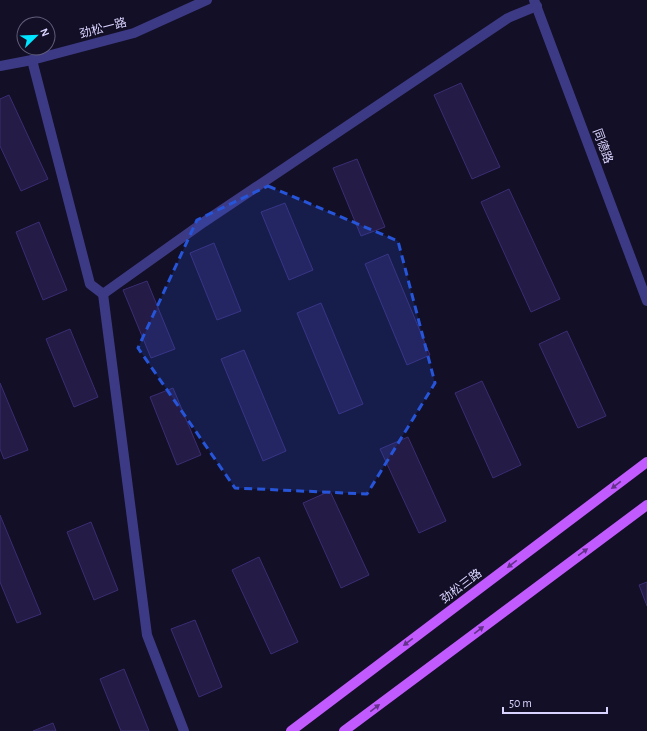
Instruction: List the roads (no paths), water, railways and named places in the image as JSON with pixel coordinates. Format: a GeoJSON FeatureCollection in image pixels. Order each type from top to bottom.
{"type":"FeatureCollection","features":[{"type":"Feature","properties":{"kind":"main road","name":"劲松三路"},"geometry":{"type":"LineString","coordinates":[[291,731],[647,462]]}},
{"type":"Feature","properties":{"kind":"main road"},"geometry":{"type":"LineString","coordinates":[[344,731],[647,505]]}},
{"type":"Feature","properties":{"kind":"street","name":"劲松一路"},"geometry":{"type":"LineString","coordinates":[[0,66],[32,60],[134,33],[207,0]]}},
{"type":"Feature","properties":{"kind":"street"},"geometry":{"type":"LineString","coordinates":[[103,294],[211,218],[508,18],[536,3]]}},
{"type":"Feature","properties":{"kind":"street","name":"同德路"},"geometry":{"type":"LineString","coordinates":[[536,3],[647,301]]}},
{"type":"Feature","properties":{"kind":"street"},"geometry":{"type":"LineString","coordinates":[[32,60],[90,284],[103,294],[147,635],[184,731]]}}]}
